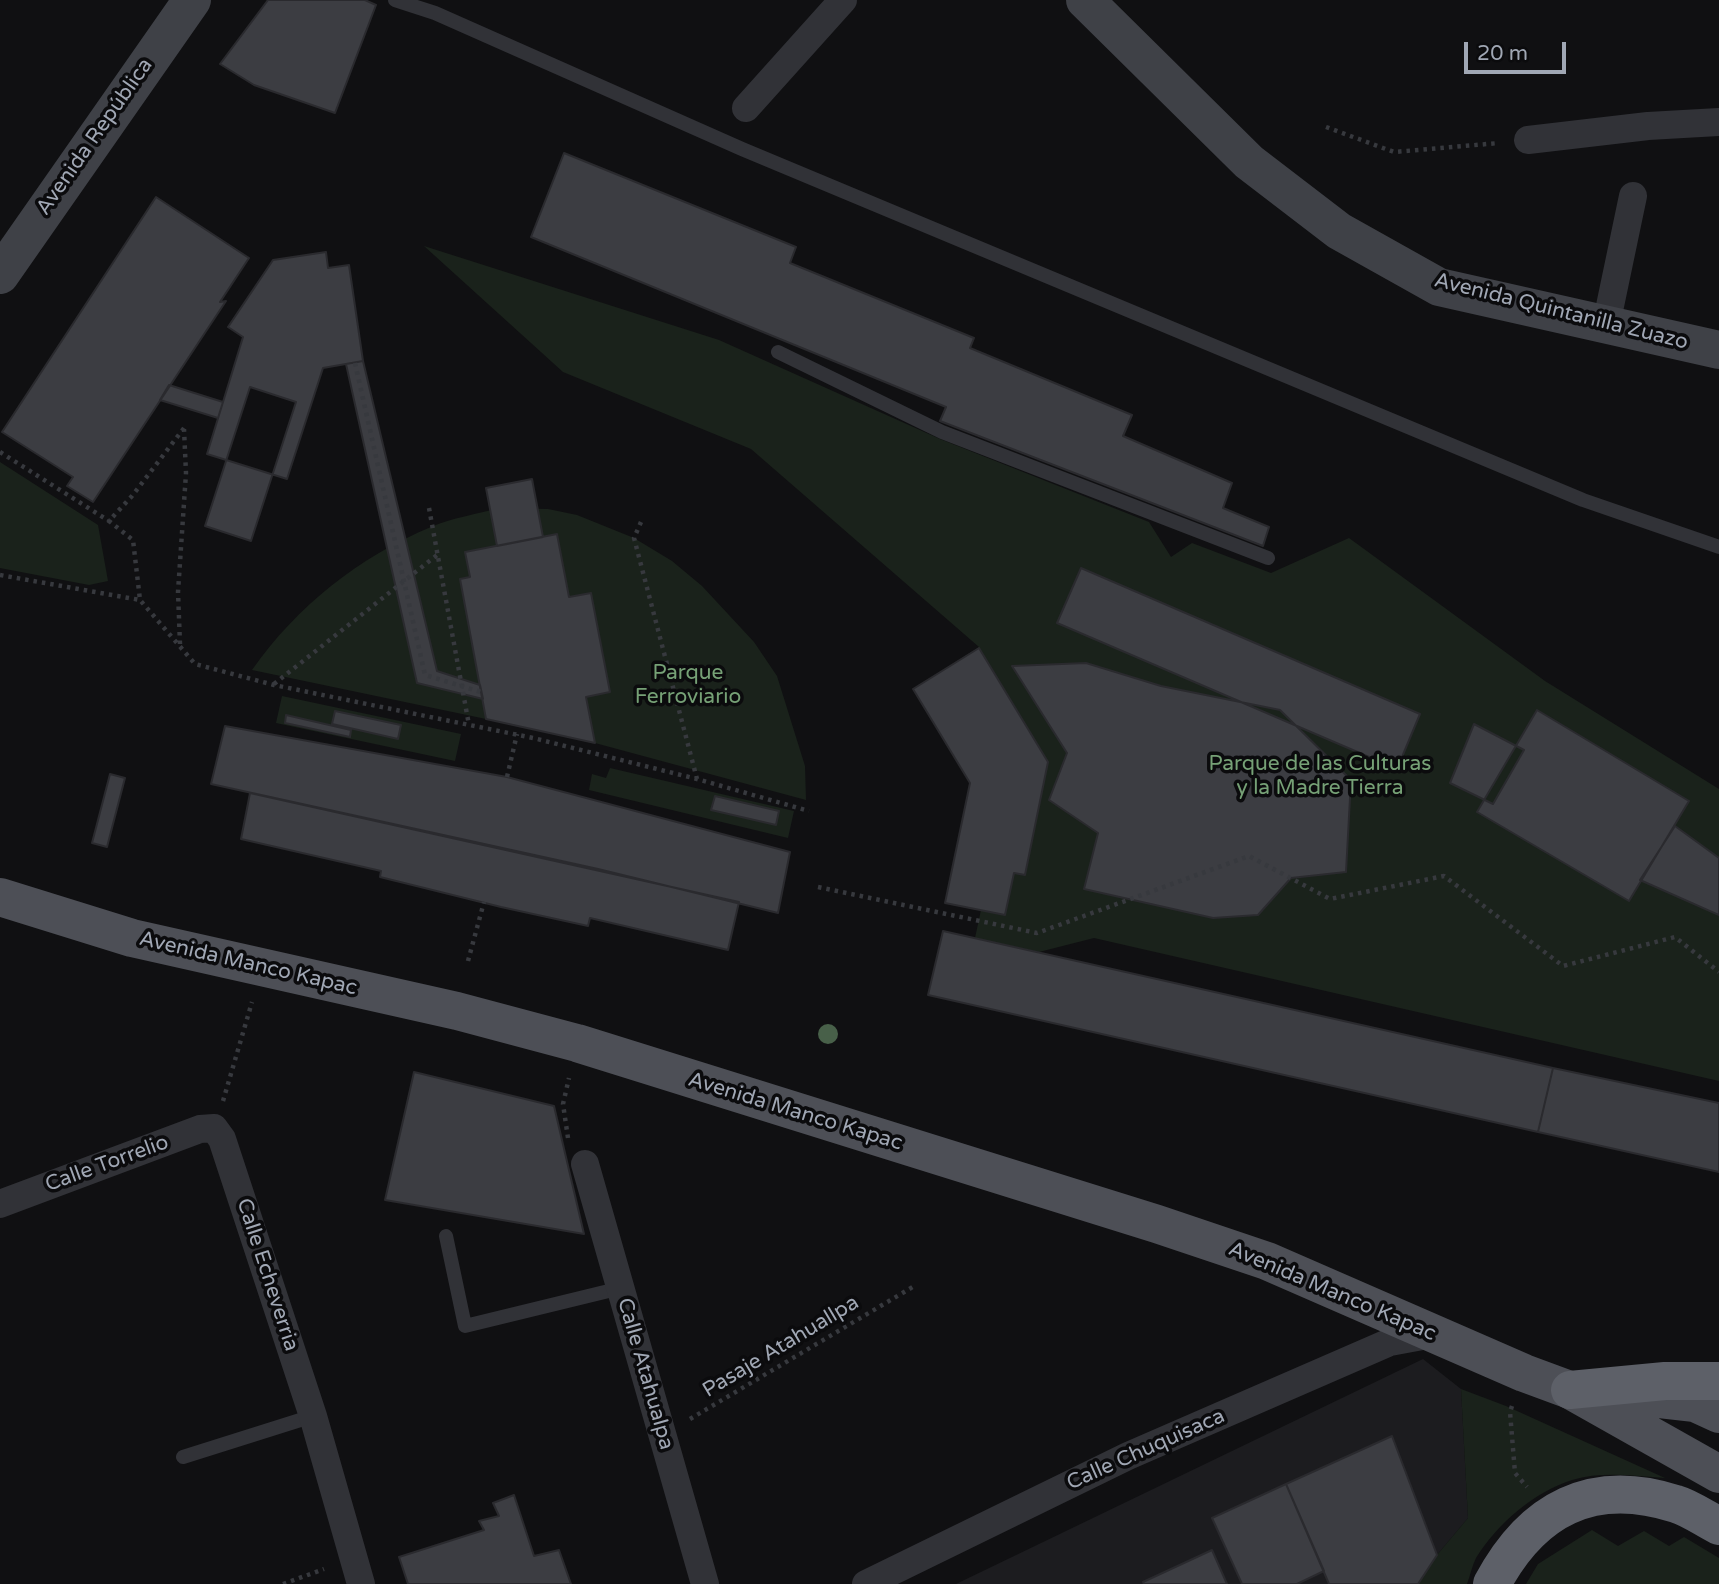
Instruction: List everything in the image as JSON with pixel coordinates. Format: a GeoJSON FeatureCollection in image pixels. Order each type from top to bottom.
{"type":"FeatureCollection","features":[{"type":"Feature","properties":{"kind":"highway"},"geometry":{"type":"LineString","coordinates":[[1570,1390],[1665,1381],[1719,1381]]}},
{"type":"Feature","properties":{"kind":"highway"},"geometry":{"type":"LineString","coordinates":[[1492,1584],[1506,1557],[1528,1532],[1551,1514],[1584,1498],[1633,1493],[1678,1504],[1719,1526]]}},
{"type":"Feature","properties":{"kind":"main road","name":"Avenida República"},"geometry":{"type":"LineString","coordinates":[[0,275],[192,0]]}},
{"type":"Feature","properties":{"kind":"main road","name":"Avenida Quintanilla Zuazo"},"geometry":{"type":"LineString","coordinates":[[1085,0],[1249,162],[1339,231],[1439,287],[1719,350]]}},
{"type":"Feature","properties":{"kind":"main road","name":"Avenida Manco Kapac"},"geometry":{"type":"LineString","coordinates":[[0,897],[132,938],[457,1012],[577,1043],[1157,1224],[1267,1261],[1524,1373],[1570,1390],[1719,1474]]}},
{"type":"Feature","properties":{"kind":"main road","name":"Avenida Manco Kapac"},"geometry":{"type":"LineString","coordinates":[[1570,1390],[1695,1403],[1719,1414]]}},
{"type":"Feature","properties":{"kind":"street"},"geometry":{"type":"LineString","coordinates":[[746,108],[843,0]]}},
{"type":"Feature","properties":{"kind":"street"},"geometry":{"type":"LineString","coordinates":[[1528,140],[1648,126],[1719,122]]}},
{"type":"Feature","properties":{"kind":"street"},"geometry":{"type":"LineString","coordinates":[[1606,325],[1633,196]]}},
{"type":"Feature","properties":{"kind":"street","name":"Calle Torrelio"},"geometry":{"type":"LineString","coordinates":[[0,1204],[200,1129],[214,1128]]}},
{"type":"Feature","properties":{"kind":"street","name":"Calle Echeverria"},"geometry":{"type":"LineString","coordinates":[[214,1128],[222,1139],[313,1416],[358,1571]]}},
{"type":"Feature","properties":{"kind":"street","name":"Calle Atahualpa"},"geometry":{"type":"LineString","coordinates":[[585,1164],[705,1584]]}},
{"type":"Feature","properties":{"kind":"street","name":"Calle Chuquisaca"},"geometry":{"type":"LineString","coordinates":[[866,1584],[1128,1456],[1390,1342],[1433,1334]]}},
{"type":"Feature","properties":{"kind":"lane"},"geometry":{"type":"LineString","coordinates":[[395,0],[435,13],[742,149],[1583,500],[1719,547]]}},
{"type":"Feature","properties":{"kind":"lane"},"geometry":{"type":"LineString","coordinates":[[778,352],[942,432],[1268,558]]}},
{"type":"Feature","properties":{"kind":"lane"},"geometry":{"type":"LineString","coordinates":[[446,1236],[465,1326],[621,1288]]}},
{"type":"Feature","properties":{"kind":"lane"},"geometry":{"type":"LineString","coordinates":[[183,1457],[313,1416]]}},
{"type":"Feature","properties":{"kind":"path"},"geometry":{"type":"LineString","coordinates":[[1326,127],[1394,152],[1528,140]]}},
{"type":"Feature","properties":{"kind":"path"},"geometry":{"type":"LineString","coordinates":[[355,363],[425,675],[481,692]]}},
{"type":"Feature","properties":{"kind":"path"},"geometry":{"type":"LineString","coordinates":[[109,522],[184,428],[187,473],[178,592],[181,646]]}},
{"type":"Feature","properties":{"kind":"path"},"geometry":{"type":"LineString","coordinates":[[0,452],[133,540],[140,600],[195,664],[274,685],[517,734],[697,779],[809,811]]}},
{"type":"Feature","properties":{"kind":"path"},"geometry":{"type":"LineString","coordinates":[[429,508],[468,725]]}},
{"type":"Feature","properties":{"kind":"path"},"geometry":{"type":"LineString","coordinates":[[641,522],[634,538],[697,779]]}},
{"type":"Feature","properties":{"kind":"path"},"geometry":{"type":"LineString","coordinates":[[274,685],[438,554]]}},
{"type":"Feature","properties":{"kind":"path"},"geometry":{"type":"LineString","coordinates":[[0,575],[140,600]]}},
{"type":"Feature","properties":{"kind":"path"},"geometry":{"type":"LineString","coordinates":[[507,777],[517,734]]}},
{"type":"Feature","properties":{"kind":"path"},"geometry":{"type":"LineString","coordinates":[[818,887],[1037,933],[1249,856],[1329,899],[1444,876],[1563,966],[1675,937],[1719,972]]}},
{"type":"Feature","properties":{"kind":"path"},"geometry":{"type":"LineString","coordinates":[[468,961],[484,902]]}},
{"type":"Feature","properties":{"kind":"path"},"geometry":{"type":"LineString","coordinates":[[214,1128],[262,969]]}},
{"type":"Feature","properties":{"kind":"path"},"geometry":{"type":"LineString","coordinates":[[577,1043],[564,1104],[569,1147],[585,1164]]}},
{"type":"Feature","properties":{"kind":"path","name":"Pasaje Atahuallpa"},"geometry":{"type":"LineString","coordinates":[[663,1435],[916,1285]]}},
{"type":"Feature","properties":{"kind":"path"},"geometry":{"type":"LineString","coordinates":[[1524,1373],[1510,1412],[1515,1473],[1551,1514]]}},
{"type":"Feature","properties":{"kind":"path"},"geometry":{"type":"LineString","coordinates":[[283,1584],[358,1571]]}},
{"type":"Feature","properties":{"kind":"shaded area"},"geometry":{"type":"Polygon","coordinates":[[[1423,1359],[1461,1389],[1468,1518],[1437,1555],[1418,1584],[956,1584],[1423,1359]]]}},
{"type":"Feature","properties":{"kind":"green space","name":"Parque de las Culturas y la Madre Tierra"},"geometry":{"type":"Polygon","coordinates":[[[424,246],[719,340],[940,439],[1149,522],[1171,557],[1192,543],[1271,573],[1349,538],[1545,681],[1719,789],[1719,1081],[1094,938],[1039,952],[975,938],[981,910],[945,903],[970,783],[913,689],[979,647],[751,449],[563,372],[424,246]]]}},
{"type":"Feature","properties":{"kind":"green space"},"geometry":{"type":"Polygon","coordinates":[[[0,462],[98,525],[108,581],[89,585],[0,568],[0,462]]]}},
{"type":"Feature","properties":{"kind":"green space","name":"Parque Ferroviario"},"geometry":{"type":"Polygon","coordinates":[[[499,508],[548,509],[577,515],[634,538],[672,561],[702,586],[754,642],[777,676],[805,766],[806,800],[595,743],[586,697],[610,692],[591,594],[569,597],[557,534],[470,577],[460,579],[486,719],[252,670],[309,605],[331,586],[379,553],[431,527],[499,508]]]}},
{"type":"Feature","properties":{"kind":"green space"},"geometry":{"type":"Polygon","coordinates":[[[282,696],[461,734],[455,761],[276,723],[282,696]]]}},
{"type":"Feature","properties":{"kind":"green space"},"geometry":{"type":"Polygon","coordinates":[[[610,768],[794,811],[788,838],[589,790],[592,774],[606,778],[610,768]]]}},
{"type":"Feature","properties":{"kind":"green space"},"geometry":{"type":"Polygon","coordinates":[[[1461,1389],[1506,1406],[1665,1478],[1595,1476],[1558,1485],[1530,1501],[1495,1533],[1476,1558],[1467,1584],[1418,1584],[1437,1555],[1468,1518],[1461,1389]]]}},
{"type":"Feature","properties":{"kind":"green space"},"geometry":{"type":"Polygon","coordinates":[[[1592,1530],[1618,1546],[1644,1531],[1669,1546],[1684,1537],[1719,1558],[1719,1584],[1526,1584],[1538,1564],[1592,1530]]]}},
{"type":"Feature","properties":{"kind":"building"},"geometry":{"type":"Polygon","coordinates":[[[268,0],[365,0],[376,5],[335,113],[254,85],[220,64],[268,0]]]}},
{"type":"Feature","properties":{"kind":"building"},"geometry":{"type":"Polygon","coordinates":[[[564,153],[796,247],[790,263],[974,338],[970,348],[1132,415],[1123,436],[1232,483],[1223,508],[1269,527],[1263,546],[940,421],[946,407],[531,237],[564,153]]]}},
{"type":"Feature","properties":{"kind":"building"},"geometry":{"type":"Polygon","coordinates":[[[156,197],[249,258],[220,302],[226,301],[93,502],[67,486],[73,477],[2,432],[156,197]]]}},
{"type":"Feature","properties":{"kind":"building"},"geometry":{"type":"Polygon","coordinates":[[[326,252],[328,268],[349,265],[363,361],[323,368],[287,479],[207,454],[243,337],[228,327],[273,260],[326,252]]]}},
{"type":"Feature","properties":{"kind":"building"},"geometry":{"type":"Polygon","coordinates":[[[363,361],[437,671],[480,685],[483,699],[417,683],[346,364],[363,361]]]}},
{"type":"Feature","properties":{"kind":"building"},"geometry":{"type":"Polygon","coordinates":[[[169,385],[223,402],[218,418],[160,400],[169,385]]]}},
{"type":"Feature","properties":{"kind":"building"},"geometry":{"type":"Polygon","coordinates":[[[250,387],[296,402],[251,541],[205,526],[250,387]]]}},
{"type":"Feature","properties":{"kind":"building"},"geometry":{"type":"Polygon","coordinates":[[[532,479],[543,537],[497,546],[486,488],[532,479]]]}},
{"type":"Feature","properties":{"kind":"building"},"geometry":{"type":"Polygon","coordinates":[[[557,534],[569,597],[591,593],[610,692],[586,697],[595,743],[486,719],[460,579],[470,577],[465,552],[557,534]]]}},
{"type":"Feature","properties":{"kind":"building"},"geometry":{"type":"Polygon","coordinates":[[[1081,568],[1420,714],[1397,769],[1057,623],[1081,568]]]}},
{"type":"Feature","properties":{"kind":"building"},"geometry":{"type":"Polygon","coordinates":[[[979,648],[1048,762],[1025,875],[1014,873],[1005,915],[945,903],[970,783],[913,689],[979,648]]]}},
{"type":"Feature","properties":{"kind":"building"},"geometry":{"type":"Polygon","coordinates":[[[1086,663],[1161,686],[1280,710],[1351,780],[1346,872],[1291,878],[1258,915],[1213,918],[1084,889],[1098,833],[1049,800],[1067,753],[1012,666],[1086,663]]]}},
{"type":"Feature","properties":{"kind":"building"},"geometry":{"type":"Polygon","coordinates":[[[1537,710],[1689,801],[1629,901],[1477,812],[1537,710]]]}},
{"type":"Feature","properties":{"kind":"building"},"geometry":{"type":"Polygon","coordinates":[[[335,711],[401,725],[398,739],[332,724],[335,711]]]}},
{"type":"Feature","properties":{"kind":"building"},"geometry":{"type":"Polygon","coordinates":[[[286,715],[351,730],[350,737],[285,723],[286,715]]]}},
{"type":"Feature","properties":{"kind":"building"},"geometry":{"type":"Polygon","coordinates":[[[1474,724],[1524,750],[1493,804],[1450,783],[1474,724]]]}},
{"type":"Feature","properties":{"kind":"building"},"geometry":{"type":"Polygon","coordinates":[[[225,726],[507,777],[790,852],[778,913],[598,869],[211,784],[225,726]]]}},
{"type":"Feature","properties":{"kind":"building"},"geometry":{"type":"Polygon","coordinates":[[[110,774],[125,778],[107,847],[92,843],[110,774]]]}},
{"type":"Feature","properties":{"kind":"building"},"geometry":{"type":"Polygon","coordinates":[[[250,793],[739,902],[728,950],[590,918],[588,926],[501,907],[380,877],[381,871],[241,839],[250,793]]]}},
{"type":"Feature","properties":{"kind":"building"},"geometry":{"type":"Polygon","coordinates":[[[715,796],[779,811],[776,825],[711,810],[715,796]]]}},
{"type":"Feature","properties":{"kind":"building"},"geometry":{"type":"Polygon","coordinates":[[[1675,826],[1719,858],[1719,915],[1640,880],[1675,826]]]}},
{"type":"Feature","properties":{"kind":"building"},"geometry":{"type":"Polygon","coordinates":[[[943,931],[1553,1068],[1538,1132],[928,995],[943,931]]]}},
{"type":"Feature","properties":{"kind":"building"},"geometry":{"type":"Polygon","coordinates":[[[1553,1068],[1719,1103],[1719,1172],[1538,1132],[1553,1068]]]}},
{"type":"Feature","properties":{"kind":"building"},"geometry":{"type":"Polygon","coordinates":[[[414,1072],[554,1106],[584,1234],[385,1200],[414,1072]]]}},
{"type":"Feature","properties":{"kind":"building"},"geometry":{"type":"Polygon","coordinates":[[[1392,1436],[1437,1555],[1418,1584],[1329,1584],[1286,1484],[1392,1436]]]}},
{"type":"Feature","properties":{"kind":"building"},"geometry":{"type":"Polygon","coordinates":[[[1286,1484],[1324,1571],[1297,1584],[1242,1584],[1212,1518],[1286,1484]]]}},
{"type":"Feature","properties":{"kind":"building"},"geometry":{"type":"Polygon","coordinates":[[[514,1495],[534,1556],[559,1550],[571,1584],[408,1584],[399,1557],[484,1530],[479,1521],[499,1516],[493,1503],[514,1495]]]}},
{"type":"Feature","properties":{"kind":"building"},"geometry":{"type":"Polygon","coordinates":[[[1212,1550],[1227,1584],[1143,1582],[1212,1550]]]}}]}
